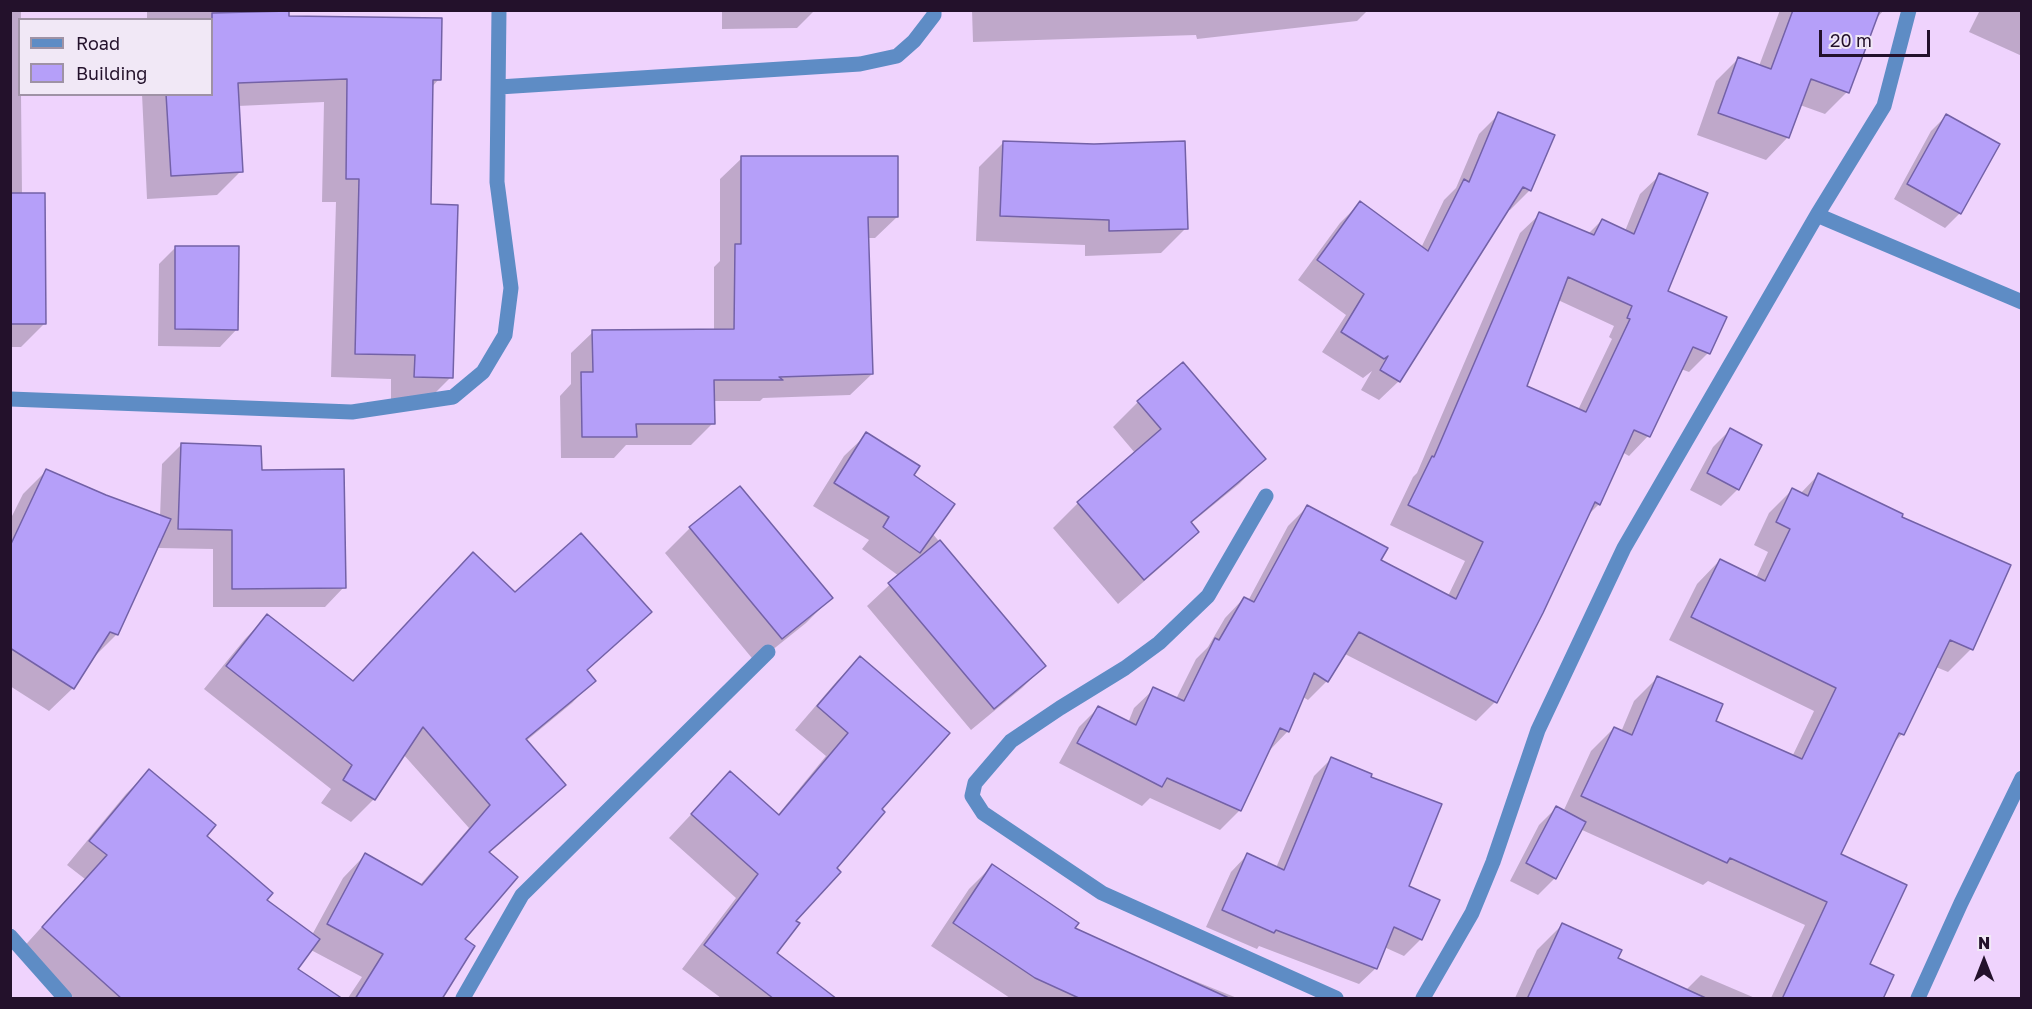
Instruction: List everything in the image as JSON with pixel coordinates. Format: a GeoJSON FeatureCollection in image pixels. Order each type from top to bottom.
{"type":"FeatureCollection","features":[{"type":"Feature","properties":{"kind":"street"},"geometry":{"type":"LineString","coordinates":[[10,399],[352,412],[453,397],[483,372],[505,335],[511,288],[497,182],[499,10]]}},
{"type":"Feature","properties":{"kind":"street"},"geometry":{"type":"LineString","coordinates":[[498,87],[860,63],[897,56],[914,41],[934,15],[934,10]]}},
{"type":"Feature","properties":{"kind":"street"},"geometry":{"type":"LineString","coordinates":[[1423,999],[1472,913],[1493,862],[1538,730],[1624,548],[1817,216],[1884,106],[1909,10]]}},
{"type":"Feature","properties":{"kind":"street"},"geometry":{"type":"LineString","coordinates":[[1817,216],[2022,302]]}},
{"type":"Feature","properties":{"kind":"street"},"geometry":{"type":"LineString","coordinates":[[1266,495],[1208,596],[1159,643],[1125,668],[1011,741],[975,783],[972,796],[983,813],[1102,893],[1336,999]]}},
{"type":"Feature","properties":{"kind":"street"},"geometry":{"type":"LineString","coordinates":[[463,999],[522,895],[768,652]]}},
{"type":"Feature","properties":{"kind":"street"},"geometry":{"type":"LineString","coordinates":[[1918,999],[1961,903],[2022,778]]}},
{"type":"Feature","properties":{"kind":"street"},"geometry":{"type":"LineString","coordinates":[[10,936],[65,999]]}},
{"type":"Feature","properties":{"kind":"building"},"geometry":{"type":"Polygon","coordinates":[[[1793,10],[1880,10],[1849,93],[1811,79],[1789,138],[1718,113],[1738,57],[1771,69],[1793,10]]]}},
{"type":"Feature","properties":{"kind":"building"},"geometry":{"type":"Polygon","coordinates":[[[289,11],[289,16],[442,18],[441,80],[433,80],[431,204],[458,205],[453,378],[414,377],[415,355],[355,354],[359,179],[346,179],[347,79],[238,83],[243,172],[171,176],[166,96],[213,96],[212,13],[289,11]]]}},
{"type":"Feature","properties":{"kind":"building"},"geometry":{"type":"Polygon","coordinates":[[[1498,112],[1555,135],[1531,191],[1523,187],[1400,382],[1380,370],[1388,356],[1384,359],[1341,332],[1364,294],[1317,260],[1360,201],[1428,251],[1464,179],[1469,182],[1498,112]]]}},
{"type":"Feature","properties":{"kind":"building"},"geometry":{"type":"Polygon","coordinates":[[[1946,114],[2000,144],[1961,214],[1907,184],[1946,114]]]}},
{"type":"Feature","properties":{"kind":"building"},"geometry":{"type":"Polygon","coordinates":[[[1003,141],[1094,144],[1185,141],[1188,229],[1109,231],[1109,220],[1000,216],[1003,141]]]}},
{"type":"Feature","properties":{"kind":"building"},"geometry":{"type":"Polygon","coordinates":[[[741,156],[898,156],[898,217],[868,217],[873,374],[779,377],[783,380],[714,380],[715,424],[636,424],[637,437],[582,437],[581,372],[593,372],[592,330],[734,329],[735,244],[741,244],[741,156]]]}},
{"type":"Feature","properties":{"kind":"building"},"geometry":{"type":"Polygon","coordinates":[[[1659,173],[1708,193],[1668,291],[1727,317],[1710,354],[1693,347],[1650,437],[1634,430],[1600,505],[1595,502],[1543,613],[1497,703],[1359,632],[1328,682],[1314,673],[1289,732],[1280,728],[1241,811],[1167,778],[1162,787],[1077,743],[1098,706],[1136,725],[1153,687],[1184,701],[1215,638],[1219,640],[1244,597],[1254,602],[1307,505],[1388,548],[1381,560],[1456,599],[1483,542],[1408,505],[1432,456],[1434,457],[1539,212],[1594,235],[1602,219],[1634,234],[1659,173]],[[1568,277],[1527,386],[1586,412],[1630,319],[1627,318],[1632,306],[1568,277]]]}},
{"type":"Feature","properties":{"kind":"building"},"geometry":{"type":"Polygon","coordinates":[[[10,193],[45,193],[46,324],[10,324],[10,193]]]}},
{"type":"Feature","properties":{"kind":"building"},"geometry":{"type":"Polygon","coordinates":[[[175,246],[239,246],[238,330],[175,329],[175,246]]]}},
{"type":"Feature","properties":{"kind":"building"},"geometry":{"type":"Polygon","coordinates":[[[1183,362],[1266,459],[1191,522],[1199,532],[1144,580],[1077,502],[1161,429],[1137,401],[1183,362]]]}},
{"type":"Feature","properties":{"kind":"building"},"geometry":{"type":"Polygon","coordinates":[[[1730,428],[1762,445],[1739,490],[1707,473],[1730,428]]]}},
{"type":"Feature","properties":{"kind":"building"},"geometry":{"type":"Polygon","coordinates":[[[866,432],[920,466],[914,475],[955,504],[920,553],[883,527],[889,517],[834,483],[866,432]]]}},
{"type":"Feature","properties":{"kind":"building"},"geometry":{"type":"Polygon","coordinates":[[[181,443],[261,446],[262,470],[344,469],[346,588],[232,589],[232,530],[178,529],[181,443]]]}},
{"type":"Feature","properties":{"kind":"building"},"geometry":{"type":"Polygon","coordinates":[[[46,469],[106,495],[171,519],[118,635],[110,632],[74,689],[10,648],[10,546],[46,469]]]}},
{"type":"Feature","properties":{"kind":"building"},"geometry":{"type":"Polygon","coordinates":[[[1818,473],[1903,514],[1902,517],[2011,565],[1973,650],[1950,640],[1904,735],[1899,733],[1841,854],[1907,885],[1870,964],[1894,975],[1883,999],[1782,999],[1827,902],[1730,858],[1727,863],[1581,796],[1614,727],[1632,735],[1657,676],[1723,704],[1716,721],[1802,759],[1836,688],[1691,617],[1720,559],[1765,581],[1790,529],[1776,522],[1792,488],[1808,496],[1818,473]]]}},
{"type":"Feature","properties":{"kind":"building"},"geometry":{"type":"Polygon","coordinates":[[[740,486],[833,598],[782,639],[689,527],[740,486]]]}},
{"type":"Feature","properties":{"kind":"building"},"geometry":{"type":"Polygon","coordinates":[[[581,533],[652,612],[587,670],[596,681],[526,739],[566,785],[489,852],[518,877],[465,939],[475,946],[442,999],[355,999],[383,954],[327,924],[365,853],[422,885],[490,805],[423,727],[375,800],[343,780],[352,765],[226,666],[267,614],[353,681],[473,552],[515,592],[581,533]]]}},
{"type":"Feature","properties":{"kind":"building"},"geometry":{"type":"Polygon","coordinates":[[[940,540],[1046,666],[994,709],[888,583],[940,540]]]}},
{"type":"Feature","properties":{"kind":"building"},"geometry":{"type":"Polygon","coordinates":[[[860,656],[950,733],[882,809],[885,812],[837,868],[841,872],[796,921],[800,923],[777,953],[837,999],[774,999],[704,945],[758,874],[691,814],[730,771],[779,815],[848,733],[817,706],[860,656]]]}},
{"type":"Feature","properties":{"kind":"building"},"geometry":{"type":"Polygon","coordinates":[[[1331,757],[1372,774],[1371,777],[1442,804],[1409,886],[1440,900],[1422,940],[1394,927],[1377,969],[1276,930],[1274,933],[1222,910],[1247,853],[1284,870],[1331,757]]]}},
{"type":"Feature","properties":{"kind":"building"},"geometry":{"type":"Polygon","coordinates":[[[149,769],[216,825],[207,836],[273,893],[267,900],[320,939],[298,969],[343,999],[122,999],[42,927],[107,855],[89,841],[149,769]]]}},
{"type":"Feature","properties":{"kind":"building"},"geometry":{"type":"Polygon","coordinates":[[[1556,806],[1586,822],[1556,879],[1526,863],[1556,806]]]}},
{"type":"Feature","properties":{"kind":"building"},"geometry":{"type":"Polygon","coordinates":[[[992,864],[1079,923],[1075,928],[1231,999],[1081,999],[1035,978],[953,923],[992,864]]]}},
{"type":"Feature","properties":{"kind":"building"},"geometry":{"type":"Polygon","coordinates":[[[1562,923],[1622,950],[1618,958],[1708,999],[1527,999],[1562,923]]]}}]}
